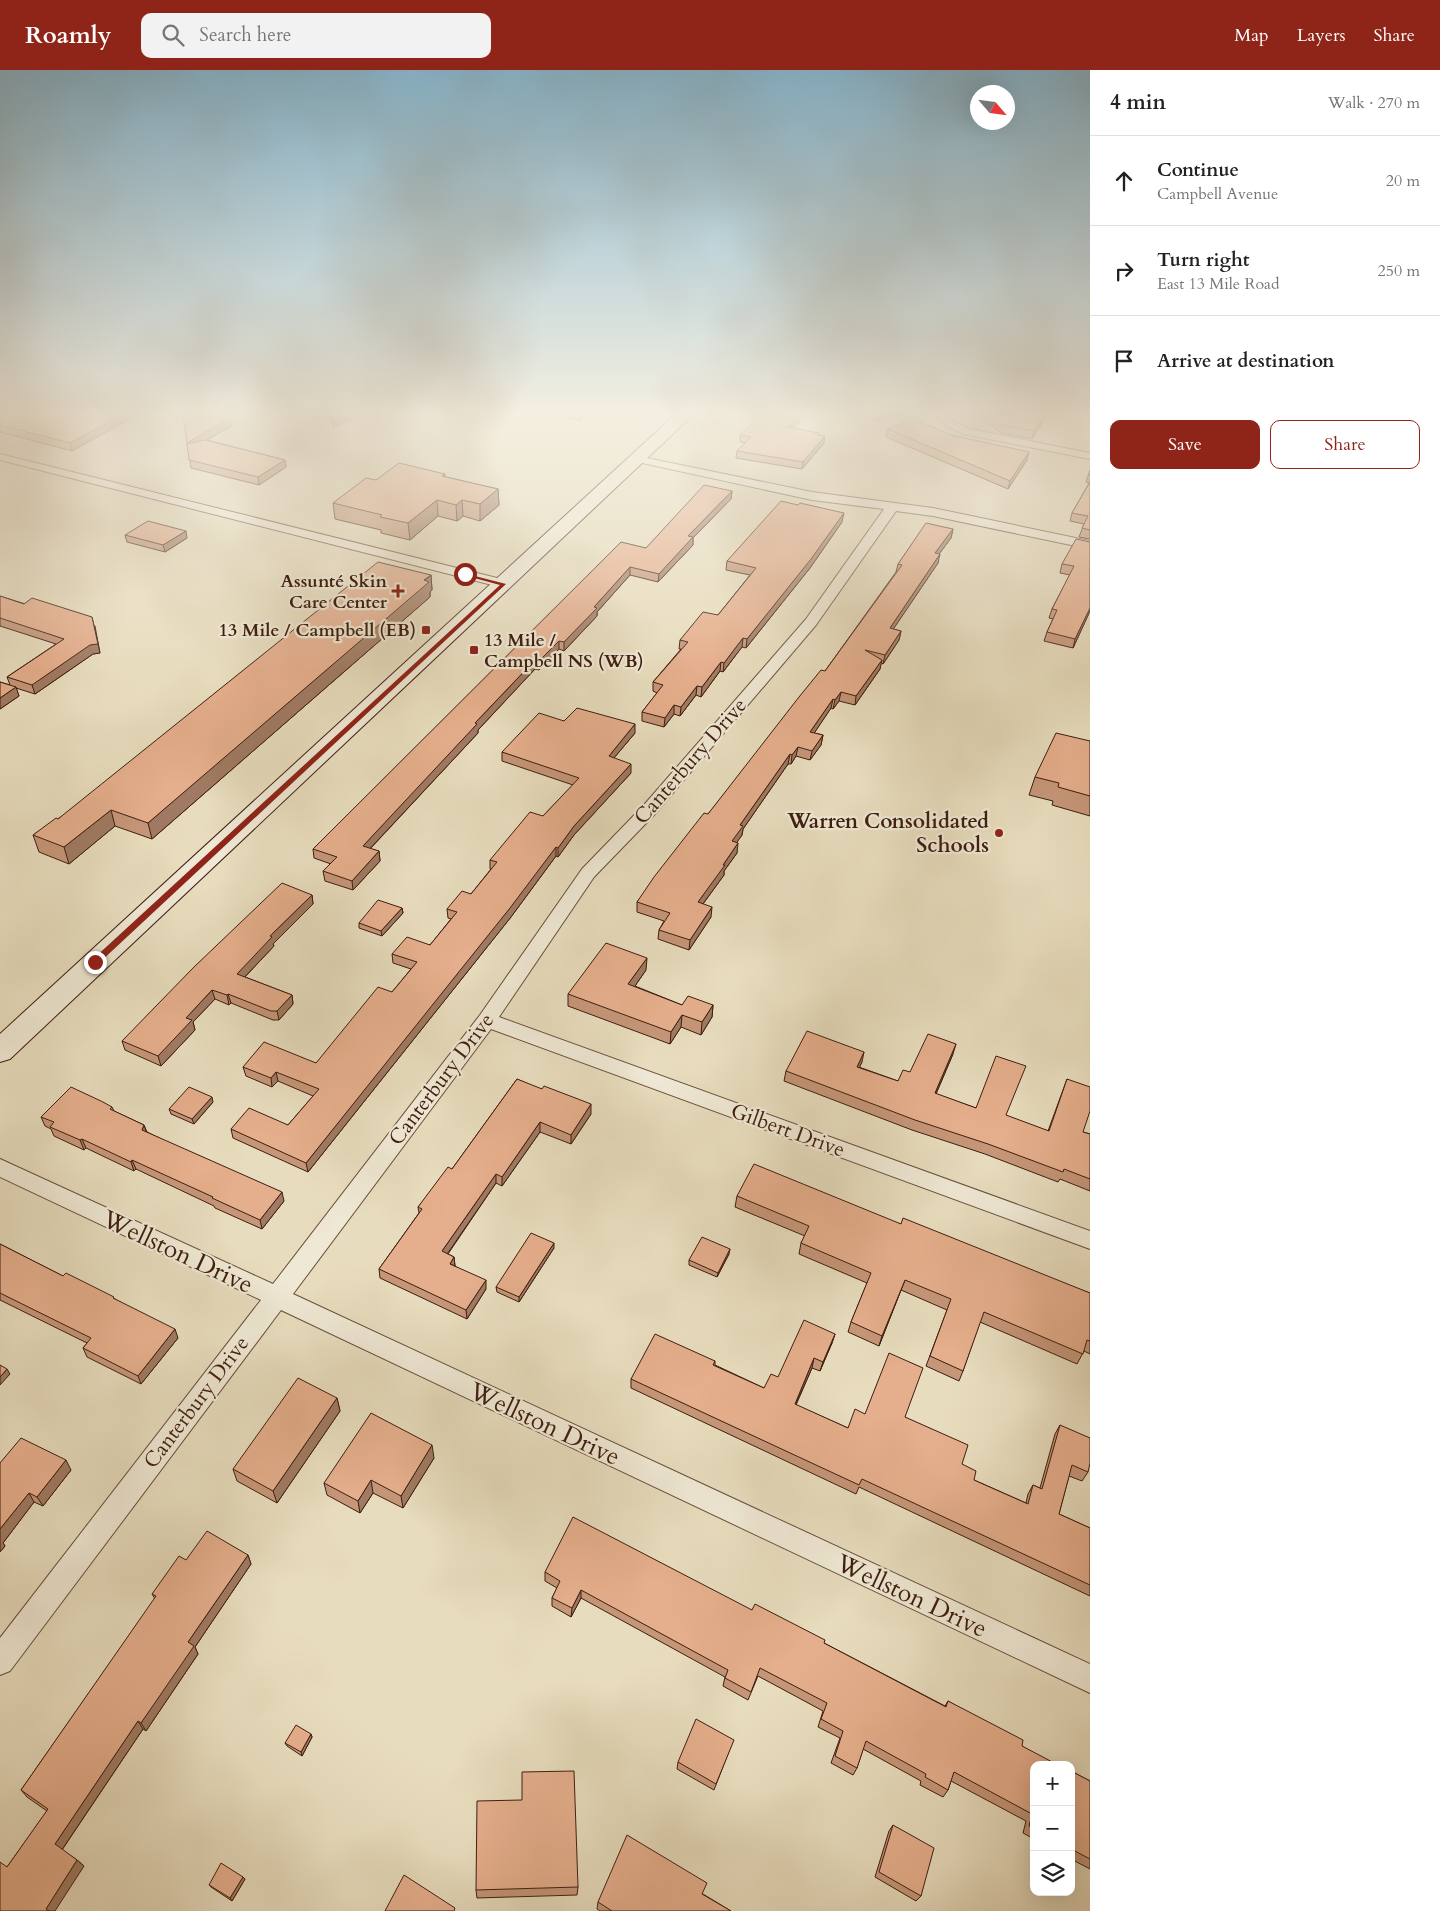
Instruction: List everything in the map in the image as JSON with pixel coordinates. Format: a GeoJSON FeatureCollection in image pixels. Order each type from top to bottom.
{"type":"FeatureCollection","features":[{"type":"Feature","properties":{"kind":"main road"},"geometry":{"type":"LineString","coordinates":[[0,1051],[593,500]]}},
{"type":"Feature","properties":{"kind":"street"},"geometry":{"type":"LineString","coordinates":[[170,500],[504,584]]}},
{"type":"Feature","properties":{"kind":"street"},"geometry":{"type":"LineString","coordinates":[[840,500],[933,512],[1090,545]]}},
{"type":"Feature","properties":{"kind":"street","name":"Canterbury Drive"},"geometry":{"type":"LineString","coordinates":[[0,1661],[486,1020],[588,873],[649,810],[810,622],[844,577],[892,507]]}},
{"type":"Feature","properties":{"kind":"street","name":"Gilbert Drive"},"geometry":{"type":"LineString","coordinates":[[486,1020],[1090,1240]]}},
{"type":"Feature","properties":{"kind":"street","name":"Wellston Drive"},"geometry":{"type":"LineString","coordinates":[[0,1167],[1090,1679]]}},
{"type":"Feature","properties":{"kind":"building"},"geometry":{"type":"Polygon","coordinates":[[[337,500],[485,500],[480,504],[462,500],[456,505],[437,500],[408,523],[333,503],[337,500]]]}},
{"type":"Feature","properties":{"kind":"building"},"geometry":{"type":"Polygon","coordinates":[[[690,500],[723,500],[688,536],[693,537],[659,574],[630,567],[594,607],[597,608],[564,642],[559,641],[539,661],[535,660],[363,846],[379,851],[352,881],[323,871],[337,857],[313,849],[621,542],[646,548],[690,500]]]}},
{"type":"Feature","properties":{"kind":"building"},"geometry":{"type":"Polygon","coordinates":[[[1080,500],[1090,500],[1090,530],[1082,528],[1088,516],[1072,513],[1080,500]]]}},
{"type":"Feature","properties":{"kind":"building"},"geometry":{"type":"Polygon","coordinates":[[[781,501],[798,505],[800,503],[844,513],[811,559],[747,639],[743,638],[702,687],[697,686],[681,707],[674,705],[665,718],[642,712],[663,685],[653,682],[688,642],[680,640],[703,612],[718,615],[756,568],[727,561],[781,501]]]}},
{"type":"Feature","properties":{"kind":"building"},"geometry":{"type":"Polygon","coordinates":[[[148,521],[186,531],[163,545],[125,535],[148,521]]]}},
{"type":"Feature","properties":{"kind":"building"},"geometry":{"type":"Polygon","coordinates":[[[926,523],[953,529],[935,553],[940,554],[890,628],[901,631],[885,655],[865,650],[882,660],[856,696],[841,692],[835,700],[833,699],[810,732],[823,735],[812,751],[798,747],[792,755],[790,754],[740,825],[743,826],[732,841],[738,843],[723,865],[725,865],[698,902],[712,907],[690,940],[659,930],[670,913],[637,902],[704,813],[708,814],[821,670],[825,671],[902,565],[898,564],[926,523]]]}},
{"type":"Feature","properties":{"kind":"building"},"geometry":{"type":"Polygon","coordinates":[[[1076,539],[1090,542],[1090,608],[1075,639],[1047,632],[1057,610],[1052,609],[1074,566],[1062,564],[1076,539]]]}},
{"type":"Feature","properties":{"kind":"building"},"geometry":{"type":"Polygon","coordinates":[[[378,562],[431,575],[424,580],[429,582],[148,823],[111,810],[64,847],[33,835],[56,818],[58,819],[378,562]]]}},
{"type":"Feature","properties":{"kind":"building"},"geometry":{"type":"Polygon","coordinates":[[[0,596],[24,604],[32,598],[92,617],[98,644],[90,645],[32,685],[7,677],[64,639],[0,618],[0,596]]]}},
{"type":"Feature","properties":{"kind":"building"},"geometry":{"type":"Polygon","coordinates":[[[0,682],[16,687],[0,698],[0,682]]]}},
{"type":"Feature","properties":{"kind":"building"},"geometry":{"type":"Polygon","coordinates":[[[577,708],[635,724],[609,756],[631,764],[574,826],[558,848],[556,847],[510,908],[306,1163],[231,1129],[249,1108],[288,1125],[319,1089],[276,1072],[271,1078],[243,1067],[264,1042],[316,1063],[378,987],[392,992],[417,962],[392,954],[407,937],[430,945],[457,912],[447,909],[462,891],[471,894],[497,862],[490,860],[530,812],[543,816],[579,778],[502,752],[539,713],[564,721],[577,708]]]}},
{"type":"Feature","properties":{"kind":"building"},"geometry":{"type":"Polygon","coordinates":[[[1056,733],[1090,741],[1090,796],[1058,787],[1059,783],[1035,777],[1056,733]]]}},
{"type":"Feature","properties":{"kind":"building"},"geometry":{"type":"Polygon","coordinates":[[[282,883],[312,895],[270,936],[272,937],[237,974],[292,995],[277,1011],[271,1011],[228,994],[212,990],[186,1018],[192,1020],[158,1056],[122,1041],[194,967],[282,883]]]}},
{"type":"Feature","properties":{"kind":"building"},"geometry":{"type":"Polygon","coordinates":[[[378,900],[402,908],[381,931],[359,923],[378,900]]]}},
{"type":"Feature","properties":{"kind":"building"},"geometry":{"type":"Polygon","coordinates":[[[606,943],[647,958],[628,984],[682,1005],[688,996],[713,1005],[702,1022],[682,1015],[671,1032],[568,994],[606,943]]]}},
{"type":"Feature","properties":{"kind":"building"},"geometry":{"type":"Polygon","coordinates":[[[807,1031],[864,1052],[857,1067],[898,1081],[903,1070],[910,1072],[928,1034],[956,1044],[935,1093],[976,1108],[996,1056],[1026,1066],[1006,1115],[1049,1131],[1067,1079],[1090,1087],[1090,1111],[1083,1132],[1090,1134],[1090,1179],[1064,1169],[1063,1172],[988,1144],[915,1120],[786,1071],[807,1031]]]}},
{"type":"Feature","properties":{"kind":"building"},"geometry":{"type":"Polygon","coordinates":[[[517,1079],[542,1089],[544,1086],[591,1104],[571,1135],[540,1122],[502,1177],[496,1174],[442,1251],[454,1257],[450,1264],[486,1280],[466,1310],[379,1269],[422,1209],[418,1207],[448,1167],[452,1169],[517,1079]]]}},
{"type":"Feature","properties":{"kind":"building"},"geometry":{"type":"Polygon","coordinates":[[[71,1087],[112,1107],[110,1109],[144,1125],[142,1130],[282,1192],[260,1220],[132,1160],[131,1162],[82,1139],[80,1140],[50,1127],[54,1122],[41,1117],[71,1087]]]}},
{"type":"Feature","properties":{"kind":"building"},"geometry":{"type":"Polygon","coordinates":[[[189,1087],[212,1097],[192,1119],[169,1109],[189,1087]]]}},
{"type":"Feature","properties":{"kind":"building"},"geometry":{"type":"Polygon","coordinates":[[[754,1164],[901,1224],[903,1218],[1090,1293],[1090,1341],[1087,1340],[1083,1354],[984,1312],[963,1371],[930,1356],[951,1299],[905,1280],[882,1336],[851,1322],[871,1273],[801,1243],[809,1226],[737,1196],[754,1164]]]}},
{"type":"Feature","properties":{"kind":"building"},"geometry":{"type":"Polygon","coordinates":[[[531,1233],[554,1243],[519,1297],[496,1287],[531,1233]]]}},
{"type":"Feature","properties":{"kind":"building"},"geometry":{"type":"Polygon","coordinates":[[[702,1237],[730,1249],[718,1273],[689,1260],[702,1237]]]}},
{"type":"Feature","properties":{"kind":"building"},"geometry":{"type":"Polygon","coordinates":[[[0,1244],[63,1276],[66,1273],[175,1329],[138,1376],[83,1348],[91,1338],[0,1293],[0,1244]]]}},
{"type":"Feature","properties":{"kind":"building"},"geometry":{"type":"Polygon","coordinates":[[[804,1320],[835,1334],[823,1362],[814,1358],[795,1404],[848,1428],[855,1409],[865,1414],[889,1353],[923,1368],[905,1417],[968,1445],[962,1464],[976,1471],[974,1480],[1028,1504],[1033,1485],[1042,1489],[1060,1425],[1090,1438],[1088,1472],[1072,1465],[1059,1514],[1090,1528],[1090,1585],[862,1479],[859,1485],[631,1379],[655,1334],[715,1361],[713,1365],[764,1388],[771,1374],[778,1377],[804,1320]]]}},
{"type":"Feature","properties":{"kind":"building"},"geometry":{"type":"Polygon","coordinates":[[[0,1365],[7,1369],[0,1377],[0,1365]]]}},
{"type":"Feature","properties":{"kind":"building"},"geometry":{"type":"Polygon","coordinates":[[[298,1378],[337,1398],[273,1491],[233,1469],[298,1378]]]}},
{"type":"Feature","properties":{"kind":"building"},"geometry":{"type":"Polygon","coordinates":[[[371,1413],[432,1445],[401,1496],[371,1480],[358,1501],[324,1483],[371,1413]]]}},
{"type":"Feature","properties":{"kind":"building"},"geometry":{"type":"Polygon","coordinates":[[[21,1438],[66,1460],[37,1497],[29,1493],[0,1529],[0,1463],[21,1438]]]}},
{"type":"Feature","properties":{"kind":"building"},"geometry":{"type":"Polygon","coordinates":[[[573,1517],[752,1610],[755,1604],[825,1640],[824,1643],[946,1707],[948,1701],[1023,1740],[1022,1746],[1050,1761],[1030,1761],[1030,1813],[954,1772],[948,1790],[925,1777],[926,1774],[866,1741],[857,1768],[835,1756],[843,1731],[821,1719],[827,1703],[760,1668],[751,1692],[725,1678],[728,1670],[581,1590],[572,1608],[552,1598],[560,1581],[545,1572],[573,1517]]]}},
{"type":"Feature","properties":{"kind":"building"},"geometry":{"type":"Polygon","coordinates":[[[207,1531],[248,1555],[188,1642],[194,1646],[141,1723],[138,1721],[55,1844],[77,1860],[46,1909],[49,1911],[0,1911],[0,1862],[7,1867],[48,1809],[21,1790],[156,1596],[152,1594],[179,1556],[186,1560],[207,1531]]]}},
{"type":"Feature","properties":{"kind":"building"},"geometry":{"type":"Polygon","coordinates":[[[696,1719],[734,1740],[716,1784],[678,1762],[696,1719]]]}},
{"type":"Feature","properties":{"kind":"building"},"geometry":{"type":"Polygon","coordinates":[[[296,1725],[311,1734],[301,1752],[285,1743],[296,1725]]]}},
{"type":"Feature","properties":{"kind":"building"},"geometry":{"type":"Polygon","coordinates":[[[574,1771],[578,1887],[476,1890],[477,1801],[522,1800],[522,1772],[574,1771]]]}},
{"type":"Feature","properties":{"kind":"building"},"geometry":{"type":"Polygon","coordinates":[[[1075,1773],[1090,1781],[1090,1859],[1075,1851],[1075,1773]]]}},
{"type":"Feature","properties":{"kind":"building"},"geometry":{"type":"Polygon","coordinates":[[[893,1825],[934,1848],[921,1896],[879,1872],[893,1825]]]}},
{"type":"Feature","properties":{"kind":"building"},"geometry":{"type":"Polygon","coordinates":[[[627,1835],[707,1883],[702,1894],[731,1911],[612,1911],[598,1902],[627,1835]]]}},
{"type":"Feature","properties":{"kind":"building"},"geometry":{"type":"Polygon","coordinates":[[[221,1863],[243,1877],[230,1898],[209,1885],[221,1863]]]}},
{"type":"Feature","properties":{"kind":"building"},"geometry":{"type":"Polygon","coordinates":[[[404,1875],[455,1908],[454,1911],[385,1911],[404,1875]]]}},
{"type":"Feature","properties":{"kind":"place","name":"Assunté Skin Care Center"},"geometry":{"type":"Point","coordinates":[398,591]}},
{"type":"Feature","properties":{"kind":"place","name":"13 Mile / Campbell (EB)"},"geometry":{"type":"Point","coordinates":[426,630]}},
{"type":"Feature","properties":{"kind":"place","name":"13 Mile / Campbell NS (WB)"},"geometry":{"type":"Point","coordinates":[474,650]}},
{"type":"Feature","properties":{"kind":"place","name":"Warren Consolidated Schools"},"geometry":{"type":"Point","coordinates":[999,833]}},
{"type":"Feature","properties":{"kind":"route"},"geometry":{"type":"LineString","coordinates":[[95,962],[504,584],[465,574]]}}]}
